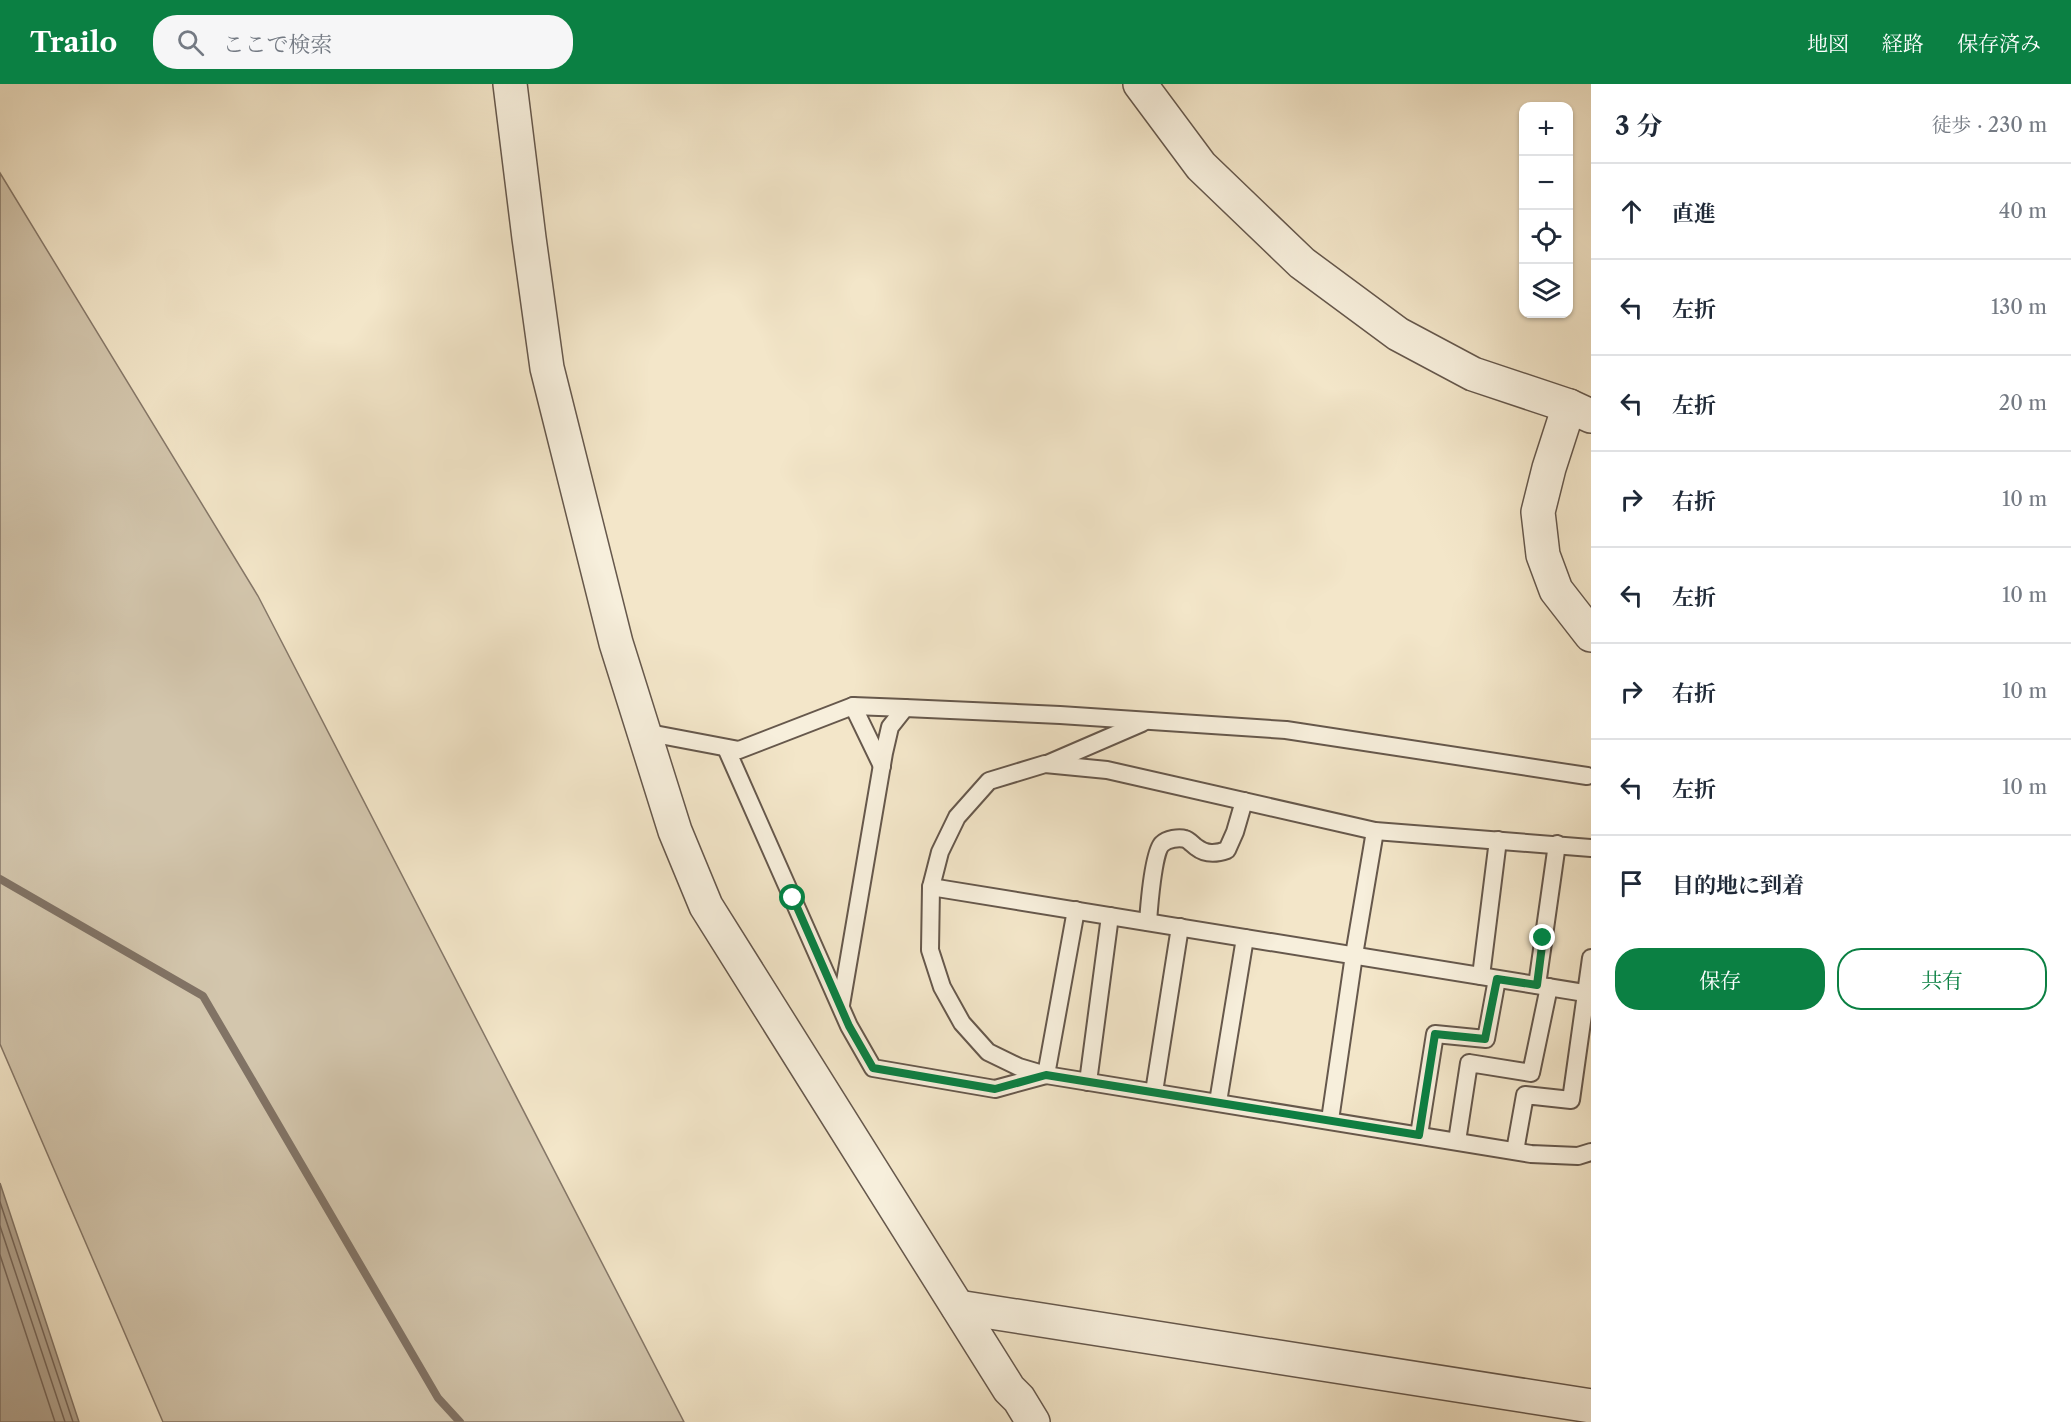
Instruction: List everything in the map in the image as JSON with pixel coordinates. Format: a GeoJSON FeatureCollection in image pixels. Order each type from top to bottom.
{"type":"FeatureCollection","features":[{"type":"Feature","properties":{"kind":"street"},"geometry":{"type":"LineString","coordinates":[[510,84],[547,368],[616,643],[675,831],[706,906],[1009,1389],[1019,1399],[1033,1422]]}},
{"type":"Feature","properties":{"kind":"street"},"geometry":{"type":"LineString","coordinates":[[1140,84],[1201,166],[1302,262],[1398,334],[1473,374],[1580,411],[1549,468],[1538,512],[1543,555],[1556,590],[1591,635]]}},
{"type":"Feature","properties":{"kind":"street"},"geometry":{"type":"LineString","coordinates":[[958,1307],[1591,1406]]}},
{"type":"Feature","properties":{"kind":"lane"},"geometry":{"type":"LineString","coordinates":[[644,732],[739,750],[853,705],[1286,730],[1587,776]]}},
{"type":"Feature","properties":{"kind":"lane"},"geometry":{"type":"LineString","coordinates":[[853,705],[882,766]]}},
{"type":"Feature","properties":{"kind":"lane"},"geometry":{"type":"LineString","coordinates":[[841,1005],[890,727],[905,708]]}},
{"type":"Feature","properties":{"kind":"lane"},"geometry":{"type":"LineString","coordinates":[[1145,721],[1046,764],[989,781],[957,817],[940,852],[931,887],[930,950],[942,987],[962,1023],[988,1052],[1046,1075],[1088,1082],[1515,1151],[1578,1156],[1591,1152]]}},
{"type":"Feature","properties":{"kind":"lane"},"geometry":{"type":"LineString","coordinates":[[726,748],[849,1026],[873,1068],[995,1089],[1046,1075]]}},
{"type":"Feature","properties":{"kind":"lane"},"geometry":{"type":"LineString","coordinates":[[1046,764],[1107,770],[1375,831],[1591,848]]}},
{"type":"Feature","properties":{"kind":"lane"},"geometry":{"type":"LineString","coordinates":[[1148,922],[1156,855],[1162,844],[1170,840],[1185,839],[1208,853],[1218,854],[1227,850],[1244,801]]}},
{"type":"Feature","properties":{"kind":"lane"},"geometry":{"type":"LineString","coordinates":[[1329,1120],[1375,831]]}},
{"type":"Feature","properties":{"kind":"lane"},"geometry":{"type":"LineString","coordinates":[[1419,1135],[1435,1034],[1485,1039],[1498,840]]}},
{"type":"Feature","properties":{"kind":"lane"},"geometry":{"type":"LineString","coordinates":[[1457,1141],[1469,1063],[1531,1073],[1543,986],[1557,844]]}},
{"type":"Feature","properties":{"kind":"lane"},"geometry":{"type":"LineString","coordinates":[[931,887],[1588,994]]}},
{"type":"Feature","properties":{"kind":"lane"},"geometry":{"type":"LineString","coordinates":[[1046,1075],[1076,910]]}},
{"type":"Feature","properties":{"kind":"lane"},"geometry":{"type":"LineString","coordinates":[[1088,1082],[1110,916]]}},
{"type":"Feature","properties":{"kind":"lane"},"geometry":{"type":"LineString","coordinates":[[1154,1092],[1180,927]]}},
{"type":"Feature","properties":{"kind":"lane"},"geometry":{"type":"LineString","coordinates":[[1218,1102],[1245,938]]}},
{"type":"Feature","properties":{"kind":"lane"},"geometry":{"type":"LineString","coordinates":[[1515,1151],[1525,1095],[1571,1100],[1588,994],[1591,958]]}},
{"type":"Feature","properties":{"kind":"shaded area"},"geometry":{"type":"Polygon","coordinates":[[[0,173],[258,596],[684,1422],[163,1422],[0,1044],[0,173]]]}},
{"type":"Feature","properties":{"kind":"water"},"geometry":{"type":"Polygon","coordinates":[[[0,1183],[79,1422],[0,1422],[0,1183]]]}},
{"type":"Feature","properties":{"kind":"waterway"},"geometry":{"type":"LineString","coordinates":[[0,879],[203,996],[438,1398],[460,1422]]}},
{"type":"Feature","properties":{"kind":"route"},"geometry":{"type":"LineString","coordinates":[[793,898],[849,1026],[873,1068],[995,1089],[1046,1075],[1419,1135],[1435,1034],[1485,1039],[1497,979],[1537,985],[1543,938]]}}]}
